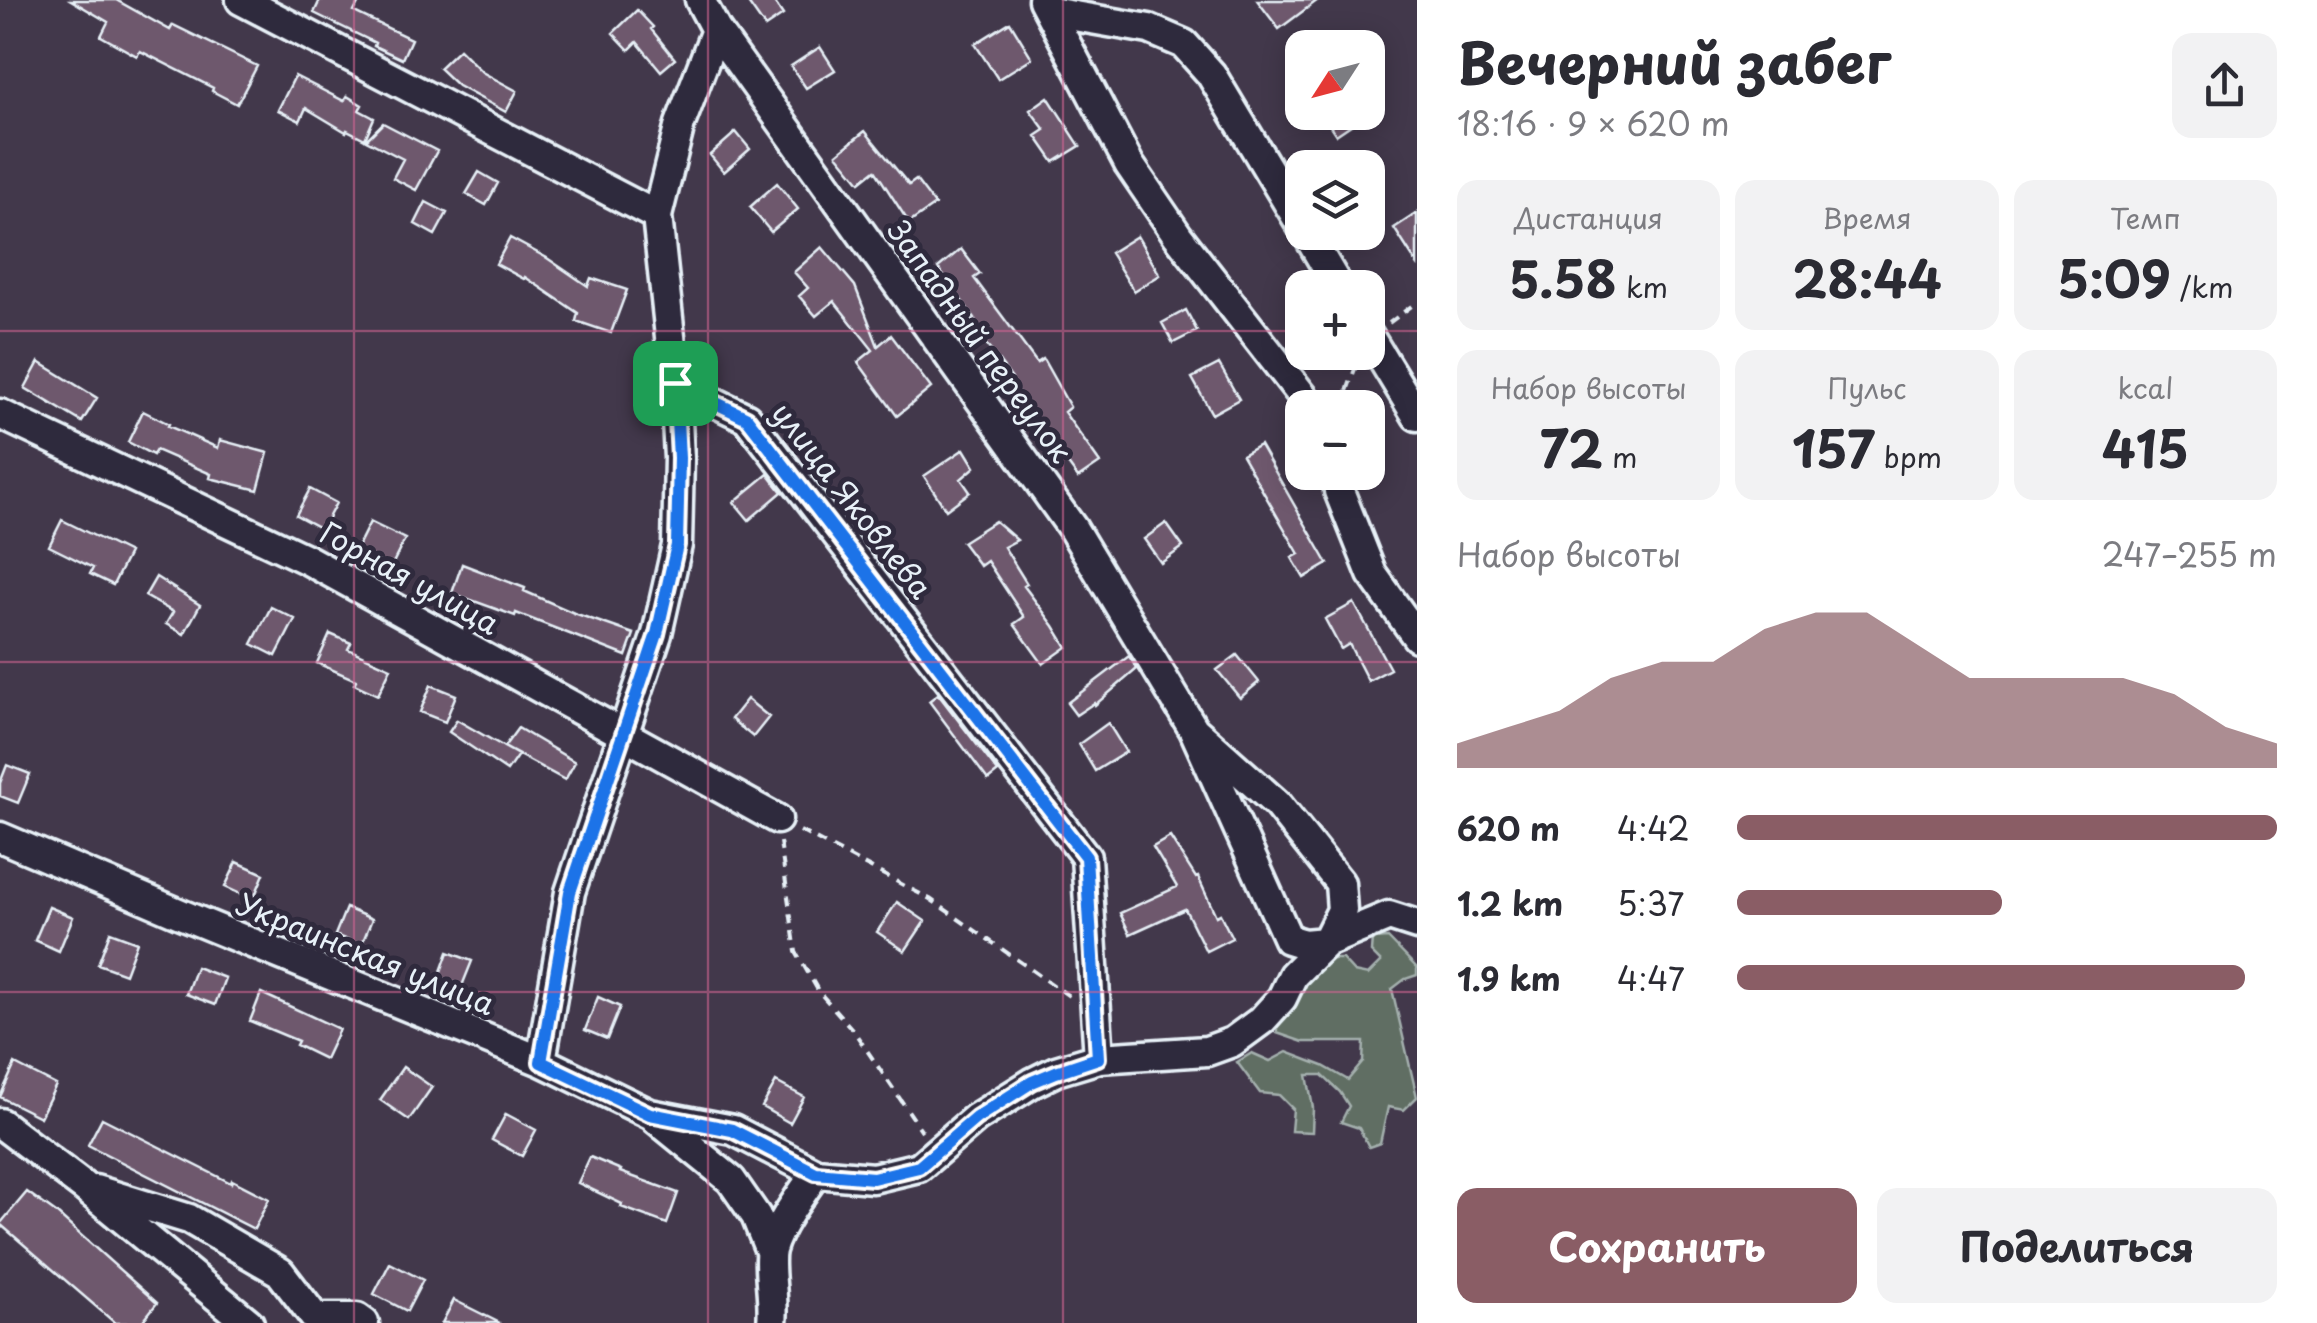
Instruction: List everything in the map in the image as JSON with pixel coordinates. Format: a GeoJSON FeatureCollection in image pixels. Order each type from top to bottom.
{"type":"FeatureCollection","features":[{"type":"Feature","properties":{"kind":"street"},"geometry":{"type":"LineString","coordinates":[[242,0],[656,216]]}},
{"type":"Feature","properties":{"kind":"street","name":"Западный переулок"},"geometry":{"type":"LineString","coordinates":[[700,0],[716,30],[1073,529],[1194,730],[1288,939],[1293,975]]}},
{"type":"Feature","properties":{"kind":"street"},"geometry":{"type":"LineString","coordinates":[[1047,6],[1149,29],[1184,44],[1211,74],[1285,197]]}},
{"type":"Feature","properties":{"kind":"street"},"geometry":{"type":"LineString","coordinates":[[1047,6],[1130,164],[1178,236],[1298,390]]}},
{"type":"Feature","properties":{"kind":"street"},"geometry":{"type":"LineString","coordinates":[[541,1062],[570,892],[657,634],[677,545],[679,458],[675,383],[656,216],[680,124],[716,30]]}},
{"type":"Feature","properties":{"kind":"street"},"geometry":{"type":"LineString","coordinates":[[1385,362],[1417,416]]}},
{"type":"Feature","properties":{"kind":"street","name":"улица Яковлева"},"geometry":{"type":"LineString","coordinates":[[675,383],[747,418],[1086,857],[1094,1014]]}},
{"type":"Feature","properties":{"kind":"street","name":"Горная улица"},"geometry":{"type":"LineString","coordinates":[[0,414],[308,560],[777,819]]}},
{"type":"Feature","properties":{"kind":"street"},"geometry":{"type":"LineString","coordinates":[[1339,490],[1372,574],[1417,636]]}},
{"type":"Feature","properties":{"kind":"street","name":"Западный переулок"},"geometry":{"type":"LineString","coordinates":[[1194,730],[1276,804],[1340,883],[1342,910],[1326,942]]}},
{"type":"Feature","properties":{"kind":"street","name":"Украинская улица"},"geometry":{"type":"LineString","coordinates":[[0,837],[541,1062],[650,1114],[732,1130],[816,1173]]}},
{"type":"Feature","properties":{"kind":"street"},"geometry":{"type":"LineString","coordinates":[[1288,939],[1304,944],[1326,942],[1389,916],[1417,896]]}},
{"type":"Feature","properties":{"kind":"street"},"geometry":{"type":"LineString","coordinates":[[1389,916],[1417,924]]}},
{"type":"Feature","properties":{"kind":"street"},"geometry":{"type":"LineString","coordinates":[[770,1251],[792,1206],[816,1173],[873,1178],[919,1167],[976,1118],[1032,1082],[1056,1072],[1098,1058],[1207,1050],[1232,1042],[1262,1020],[1282,998],[1293,975],[1326,942]]}},
{"type":"Feature","properties":{"kind":"street"},"geometry":{"type":"LineString","coordinates":[[1094,1014],[1098,1058]]}},
{"type":"Feature","properties":{"kind":"street"},"geometry":{"type":"LineString","coordinates":[[650,1114],[731,1180],[756,1216],[770,1251],[772,1323]]}},
{"type":"Feature","properties":{"kind":"street"},"geometry":{"type":"LineString","coordinates":[[0,1122],[250,1323]]}},
{"type":"Feature","properties":{"kind":"street"},"geometry":{"type":"LineString","coordinates":[[83,1186],[189,1219],[280,1272],[319,1321],[357,1318],[364,1323]]}},
{"type":"Feature","properties":{"kind":"path"},"geometry":{"type":"LineString","coordinates":[[1385,325],[1417,302]]}},
{"type":"Feature","properties":{"kind":"path"},"geometry":{"type":"LineString","coordinates":[[777,819],[930,898],[1094,1014]]}},
{"type":"Feature","properties":{"kind":"path"},"geometry":{"type":"LineString","coordinates":[[777,819],[796,952],[819,992],[853,1030],[936,1152]]}},
{"type":"Feature","properties":{"kind":"green space"},"geometry":{"type":"Polygon","coordinates":[[[1388,938],[1417,968],[1417,975],[1392,989],[1417,1097],[1404,1110],[1388,1107],[1380,1143],[1369,1147],[1359,1128],[1341,1122],[1349,1106],[1340,1092],[1322,1075],[1307,1075],[1313,1108],[1312,1132],[1291,1131],[1293,1109],[1279,1095],[1260,1093],[1237,1062],[1252,1053],[1270,1061],[1287,1052],[1348,1080],[1363,1062],[1364,1042],[1303,1042],[1277,1033],[1277,1018],[1323,959],[1342,959],[1354,972],[1368,975],[1381,962],[1371,952],[1372,939],[1388,938]]]}},
{"type":"Feature","properties":{"kind":"building"},"geometry":{"type":"Polygon","coordinates":[[[71,0],[116,0],[170,30],[173,25],[257,66],[237,104],[140,51],[137,56],[101,36],[108,22],[71,0]]]}},
{"type":"Feature","properties":{"kind":"building"},"geometry":{"type":"Polygon","coordinates":[[[320,0],[360,0],[354,12],[411,39],[402,59],[314,13],[320,0]]]}},
{"type":"Feature","properties":{"kind":"building"},"geometry":{"type":"Polygon","coordinates":[[[746,0],[773,0],[783,15],[765,27],[746,0]]]}},
{"type":"Feature","properties":{"kind":"building"},"geometry":{"type":"Polygon","coordinates":[[[1257,0],[1318,0],[1279,29],[1257,0]]]}},
{"type":"Feature","properties":{"kind":"building"},"geometry":{"type":"Polygon","coordinates":[[[637,10],[675,59],[661,71],[637,42],[629,50],[613,33],[637,10]]]}},
{"type":"Feature","properties":{"kind":"building"},"geometry":{"type":"Polygon","coordinates":[[[1010,22],[1032,58],[998,79],[975,44],[1010,22]]]}},
{"type":"Feature","properties":{"kind":"building"},"geometry":{"type":"Polygon","coordinates":[[[820,47],[835,70],[806,88],[791,66],[820,47]]]}},
{"type":"Feature","properties":{"kind":"building"},"geometry":{"type":"Polygon","coordinates":[[[459,49],[482,72],[517,91],[506,112],[458,86],[439,68],[459,49]]]}},
{"type":"Feature","properties":{"kind":"building"},"geometry":{"type":"Polygon","coordinates":[[[295,76],[344,101],[347,96],[362,105],[359,110],[374,118],[365,139],[306,108],[300,121],[278,110],[295,76]]]}},
{"type":"Feature","properties":{"kind":"building"},"geometry":{"type":"Polygon","coordinates":[[[1048,97],[1080,146],[1054,162],[1036,136],[1045,130],[1030,110],[1048,97]]]}},
{"type":"Feature","properties":{"kind":"building"},"geometry":{"type":"Polygon","coordinates":[[[383,123],[437,151],[416,190],[393,178],[403,159],[366,140],[383,123]]]}},
{"type":"Feature","properties":{"kind":"building"},"geometry":{"type":"Polygon","coordinates":[[[865,131],[909,185],[916,180],[935,205],[909,223],[875,170],[860,182],[837,154],[865,131]]]}},
{"type":"Feature","properties":{"kind":"building"},"geometry":{"type":"Polygon","coordinates":[[[736,132],[750,149],[724,172],[710,155],[736,132]]]}},
{"type":"Feature","properties":{"kind":"building"},"geometry":{"type":"Polygon","coordinates":[[[479,172],[498,183],[486,205],[466,194],[479,172]]]}},
{"type":"Feature","properties":{"kind":"building"},"geometry":{"type":"Polygon","coordinates":[[[777,183],[798,209],[771,232],[750,207],[777,183]]]}},
{"type":"Feature","properties":{"kind":"building"},"geometry":{"type":"Polygon","coordinates":[[[426,202],[447,213],[435,235],[415,224],[426,202]]]}},
{"type":"Feature","properties":{"kind":"building"},"geometry":{"type":"Polygon","coordinates":[[[1417,213],[1417,264],[1394,228],[1417,213]]]}},
{"type":"Feature","properties":{"kind":"building"},"geometry":{"type":"Polygon","coordinates":[[[1137,236],[1160,275],[1134,291],[1110,253],[1137,236]]]}},
{"type":"Feature","properties":{"kind":"building"},"geometry":{"type":"Polygon","coordinates":[[[510,238],[588,286],[591,278],[627,290],[611,333],[576,321],[578,313],[525,277],[496,264],[510,238]]]}},
{"type":"Feature","properties":{"kind":"building"},"geometry":{"type":"Polygon","coordinates":[[[822,247],[855,286],[878,346],[891,335],[931,388],[897,416],[858,362],[873,350],[834,301],[816,316],[799,296],[808,288],[794,272],[822,247]]]}},
{"type":"Feature","properties":{"kind":"building"},"geometry":{"type":"Polygon","coordinates":[[[961,249],[980,274],[974,278],[1037,363],[1043,359],[1070,407],[1064,412],[1100,463],[1078,478],[970,323],[975,319],[938,268],[961,249]]]}},
{"type":"Feature","properties":{"kind":"building"},"geometry":{"type":"Polygon","coordinates":[[[1186,310],[1197,331],[1173,343],[1162,323],[1186,310]]]}},
{"type":"Feature","properties":{"kind":"building"},"geometry":{"type":"Polygon","coordinates":[[[39,362],[97,398],[82,422],[25,388],[39,362]]]}},
{"type":"Feature","properties":{"kind":"building"},"geometry":{"type":"Polygon","coordinates":[[[1219,364],[1239,399],[1212,414],[1192,378],[1219,364]]]}},
{"type":"Feature","properties":{"kind":"building"},"geometry":{"type":"Polygon","coordinates":[[[143,411],[218,448],[220,440],[268,453],[258,490],[210,478],[211,474],[156,450],[153,455],[128,442],[143,411]]]}},
{"type":"Feature","properties":{"kind":"building"},"geometry":{"type":"Polygon","coordinates":[[[1260,445],[1328,564],[1304,578],[1292,558],[1299,554],[1242,455],[1260,445]]]}},
{"type":"Feature","properties":{"kind":"building"},"geometry":{"type":"Polygon","coordinates":[[[964,449],[975,467],[961,479],[970,492],[946,510],[924,476],[964,449]]]}},
{"type":"Feature","properties":{"kind":"building"},"geometry":{"type":"Polygon","coordinates":[[[768,474],[782,492],[749,520],[734,502],[768,474]]]}},
{"type":"Feature","properties":{"kind":"building"},"geometry":{"type":"Polygon","coordinates":[[[310,489],[336,503],[322,529],[296,515],[310,489]]]}},
{"type":"Feature","properties":{"kind":"building"},"geometry":{"type":"Polygon","coordinates":[[[62,520],[129,553],[113,585],[90,574],[93,568],[49,546],[62,520]]]}},
{"type":"Feature","properties":{"kind":"building"},"geometry":{"type":"Polygon","coordinates":[[[995,521],[1017,540],[1004,547],[1027,584],[1024,586],[1067,647],[1043,664],[1014,624],[1024,617],[987,561],[980,566],[962,542],[995,521]]]}},
{"type":"Feature","properties":{"kind":"building"},"geometry":{"type":"Polygon","coordinates":[[[370,522],[405,539],[391,567],[356,550],[370,522]]]}},
{"type":"Feature","properties":{"kind":"building"},"geometry":{"type":"Polygon","coordinates":[[[1166,523],[1183,547],[1161,563],[1144,539],[1166,523]]]}},
{"type":"Feature","properties":{"kind":"building"},"geometry":{"type":"Polygon","coordinates":[[[462,564],[525,588],[524,591],[574,613],[634,634],[626,656],[452,593],[462,564]]]}},
{"type":"Feature","properties":{"kind":"building"},"geometry":{"type":"Polygon","coordinates":[[[156,577],[200,605],[184,634],[166,624],[173,612],[145,596],[156,577]]]}},
{"type":"Feature","properties":{"kind":"building"},"geometry":{"type":"Polygon","coordinates":[[[1354,603],[1390,669],[1368,681],[1349,644],[1341,649],[1325,619],[1354,603]]]}},
{"type":"Feature","properties":{"kind":"building"},"geometry":{"type":"Polygon","coordinates":[[[271,607],[295,619],[276,656],[252,644],[271,607]]]}},
{"type":"Feature","properties":{"kind":"building"},"geometry":{"type":"Polygon","coordinates":[[[330,634],[351,643],[348,649],[391,668],[378,695],[354,684],[356,680],[317,663],[330,634]]]}},
{"type":"Feature","properties":{"kind":"building"},"geometry":{"type":"Polygon","coordinates":[[[1237,655],[1259,682],[1240,698],[1217,670],[1237,655]]]}},
{"type":"Feature","properties":{"kind":"building"},"geometry":{"type":"Polygon","coordinates":[[[1129,656],[1137,669],[1095,705],[1076,715],[1067,703],[1129,656]]]}},
{"type":"Feature","properties":{"kind":"building"},"geometry":{"type":"Polygon","coordinates":[[[431,685],[456,695],[445,722],[420,712],[431,685]]]}},
{"type":"Feature","properties":{"kind":"building"},"geometry":{"type":"Polygon","coordinates":[[[938,694],[998,772],[988,780],[929,701],[938,694]]]}},
{"type":"Feature","properties":{"kind":"building"},"geometry":{"type":"Polygon","coordinates":[[[747,699],[769,717],[753,737],[731,719],[747,699]]]}},
{"type":"Feature","properties":{"kind":"building"},"geometry":{"type":"Polygon","coordinates":[[[457,720],[518,755],[507,771],[449,732],[457,720]]]}},
{"type":"Feature","properties":{"kind":"building"},"geometry":{"type":"Polygon","coordinates":[[[1108,723],[1126,752],[1095,771],[1079,744],[1108,723]]]}},
{"type":"Feature","properties":{"kind":"building"},"geometry":{"type":"Polygon","coordinates":[[[518,728],[575,762],[565,780],[504,747],[518,728]]]}},
{"type":"Feature","properties":{"kind":"building"},"geometry":{"type":"Polygon","coordinates":[[[7,765],[30,774],[18,803],[0,796],[7,765]]]}},
{"type":"Feature","properties":{"kind":"building"},"geometry":{"type":"Polygon","coordinates":[[[1170,837],[1232,938],[1206,951],[1185,909],[1130,934],[1120,913],[1177,887],[1153,847],[1170,837]]]}},
{"type":"Feature","properties":{"kind":"building"},"geometry":{"type":"Polygon","coordinates":[[[237,862],[264,874],[253,900],[225,887],[237,862]]]}},
{"type":"Feature","properties":{"kind":"building"},"geometry":{"type":"Polygon","coordinates":[[[897,902],[925,921],[905,951],[877,932],[897,902]]]}},
{"type":"Feature","properties":{"kind":"building"},"geometry":{"type":"Polygon","coordinates":[[[49,907],[73,917],[59,951],[35,940],[49,907]]]}},
{"type":"Feature","properties":{"kind":"building"},"geometry":{"type":"Polygon","coordinates":[[[346,908],[372,919],[361,946],[335,935],[346,908]]]}},
{"type":"Feature","properties":{"kind":"building"},"geometry":{"type":"Polygon","coordinates":[[[110,932],[137,942],[125,974],[98,964],[110,932]]]}},
{"type":"Feature","properties":{"kind":"building"},"geometry":{"type":"Polygon","coordinates":[[[448,952],[472,961],[462,986],[439,977],[448,952]]]}},
{"type":"Feature","properties":{"kind":"building"},"geometry":{"type":"Polygon","coordinates":[[[196,967],[225,978],[215,1005],[186,994],[196,967]]]}},
{"type":"Feature","properties":{"kind":"building"},"geometry":{"type":"Polygon","coordinates":[[[261,993],[339,1029],[325,1059],[296,1045],[298,1041],[250,1021],[261,993]]]}},
{"type":"Feature","properties":{"kind":"building"},"geometry":{"type":"Polygon","coordinates":[[[598,997],[620,1007],[607,1039],[585,1030],[598,997]]]}},
{"type":"Feature","properties":{"kind":"building"},"geometry":{"type":"Polygon","coordinates":[[[15,1064],[56,1085],[40,1117],[0,1097],[15,1064]]]}},
{"type":"Feature","properties":{"kind":"building"},"geometry":{"type":"Polygon","coordinates":[[[403,1067],[432,1087],[409,1120],[380,1100],[403,1067]]]}},
{"type":"Feature","properties":{"kind":"building"},"geometry":{"type":"Polygon","coordinates":[[[776,1082],[804,1097],[790,1123],[762,1107],[776,1082]]]}},
{"type":"Feature","properties":{"kind":"building"},"geometry":{"type":"Polygon","coordinates":[[[506,1114],[536,1130],[522,1156],[492,1140],[506,1114]]]}},
{"type":"Feature","properties":{"kind":"building"},"geometry":{"type":"Polygon","coordinates":[[[102,1118],[269,1199],[254,1229],[88,1145],[102,1118]]]}},
{"type":"Feature","properties":{"kind":"building"},"geometry":{"type":"Polygon","coordinates":[[[590,1157],[678,1193],[667,1224],[621,1207],[622,1204],[578,1183],[590,1157]]]}},
{"type":"Feature","properties":{"kind":"building"},"geometry":{"type":"Polygon","coordinates":[[[27,1192],[157,1303],[141,1323],[115,1323],[0,1224],[27,1192]]]}},
{"type":"Feature","properties":{"kind":"building"},"geometry":{"type":"Polygon","coordinates":[[[390,1263],[423,1280],[407,1311],[374,1294],[390,1263]]]}},
{"type":"Feature","properties":{"kind":"building"},"geometry":{"type":"Polygon","coordinates":[[[454,1300],[500,1323],[442,1323],[454,1300]]]}},
{"type":"Feature","properties":{"kind":"route"},"geometry":{"type":"LineString","coordinates":[[675,383],[747,418],[1086,857],[1098,1058],[1032,1082],[976,1118],[919,1167],[873,1178],[816,1173],[732,1130],[650,1114],[541,1062],[570,892],[657,634],[677,545],[679,458],[675,383]]}}]}
